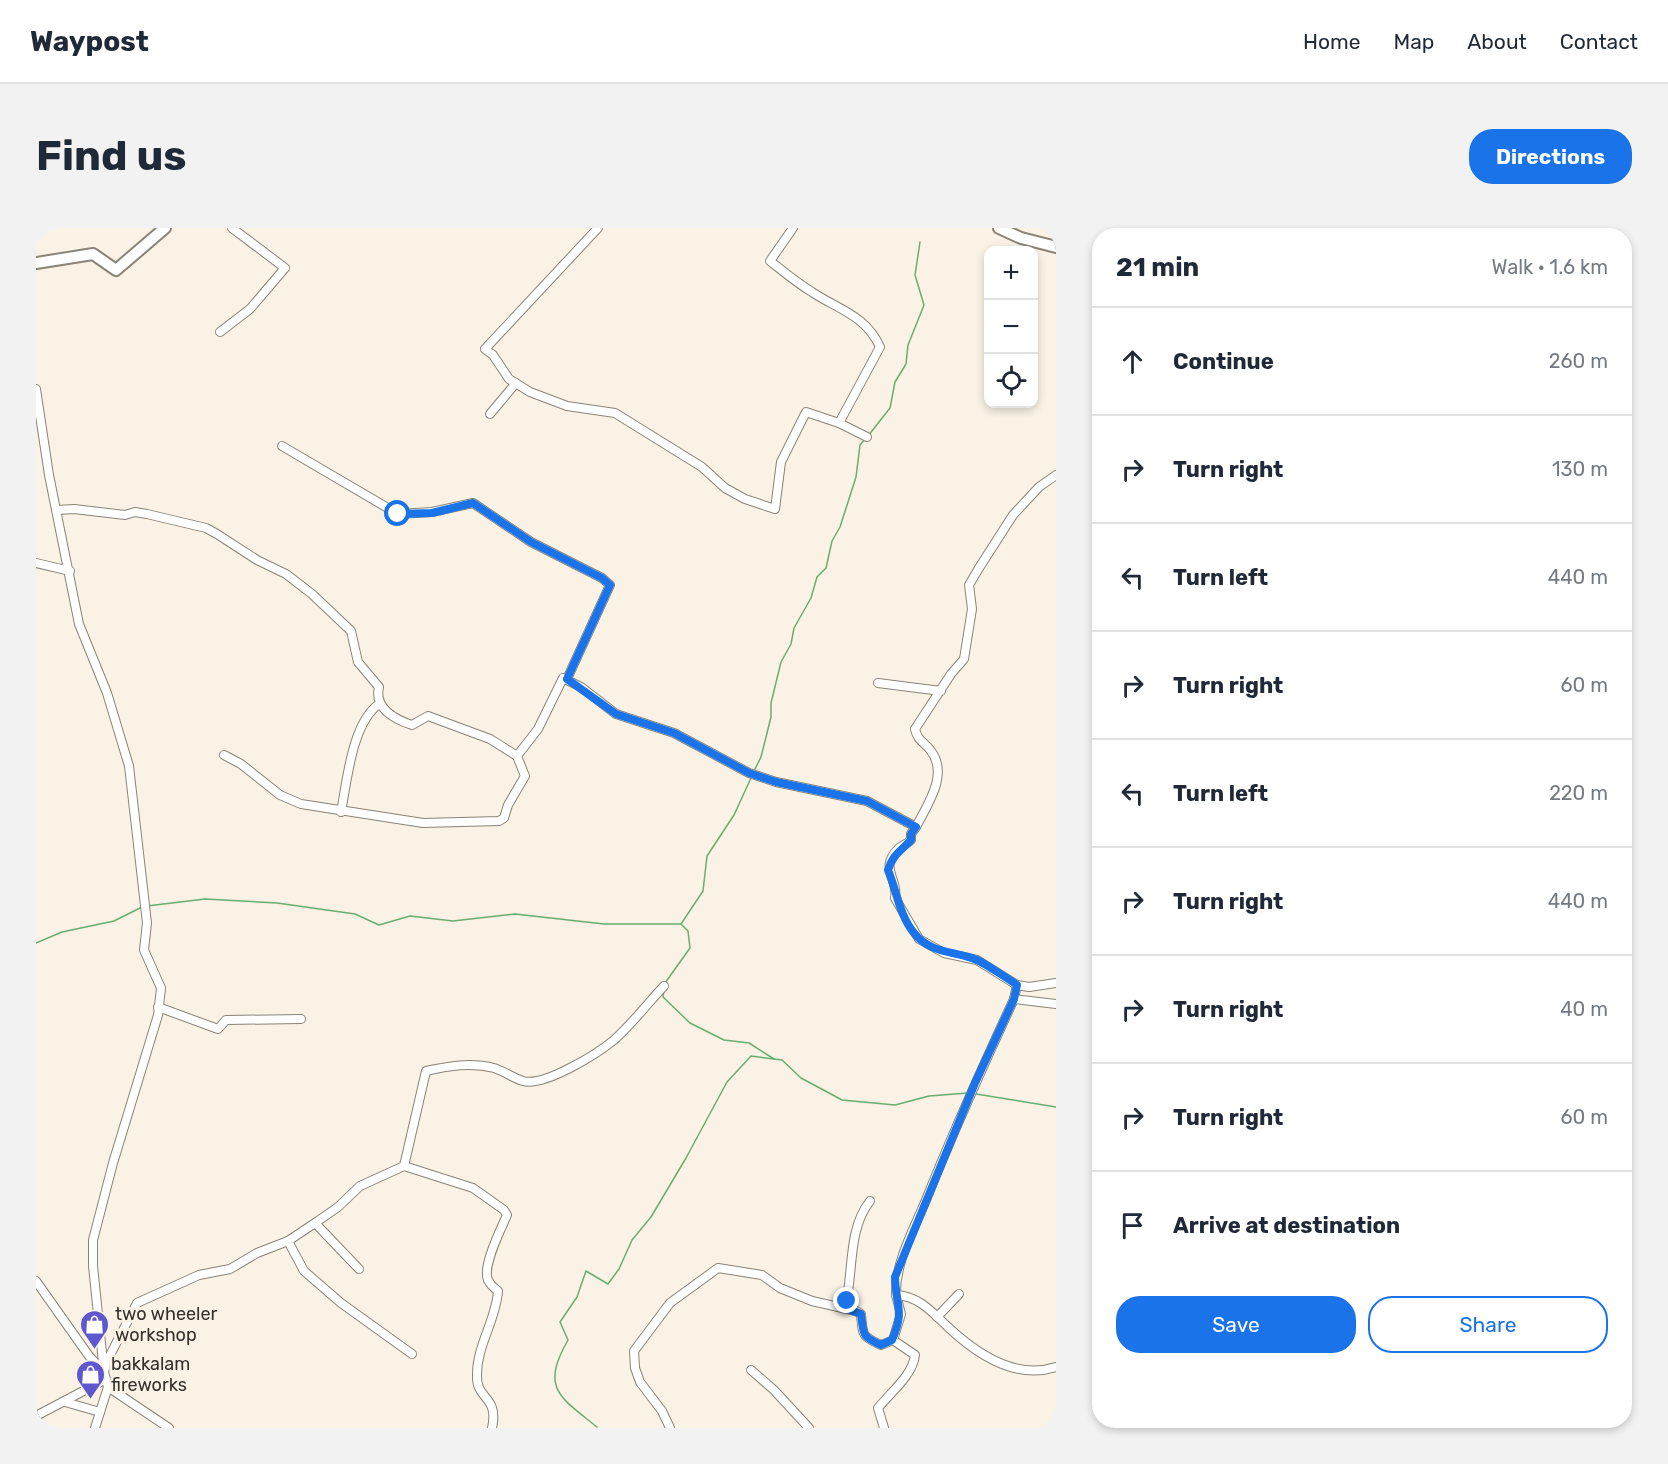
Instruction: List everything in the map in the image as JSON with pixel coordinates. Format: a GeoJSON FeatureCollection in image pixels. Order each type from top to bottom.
{"type":"FeatureCollection","features":[{"type":"Feature","properties":{"kind":"main road"},"geometry":{"type":"LineString","coordinates":[[36,263],[93,254],[116,270],[165,228]]}},
{"type":"Feature","properties":{"kind":"main road"},"geometry":{"type":"LineString","coordinates":[[999,228],[1021,238],[1056,247]]}},
{"type":"Feature","properties":{"kind":"street"},"geometry":{"type":"LineString","coordinates":[[220,332],[250,309],[285,268],[232,228]]}},
{"type":"Feature","properties":{"kind":"street"},"geometry":{"type":"LineString","coordinates":[[598,228],[485,349],[493,355],[509,379],[567,406],[615,413],[702,467],[725,488],[745,499],[775,509],[781,462],[806,412],[838,423],[867,437]]}},
{"type":"Feature","properties":{"kind":"street"},"geometry":{"type":"LineString","coordinates":[[793,228],[770,261],[813,294],[850,311],[880,347],[838,423]]}},
{"type":"Feature","properties":{"kind":"street"},"geometry":{"type":"LineString","coordinates":[[490,414],[516,383]]}},
{"type":"Feature","properties":{"kind":"street"},"geometry":{"type":"LineString","coordinates":[[36,389],[54,498],[79,624],[107,693],[129,766],[145,913],[144,950],[161,988],[159,1007],[93,1240],[93,1266],[106,1379]]}},
{"type":"Feature","properties":{"kind":"street"},"geometry":{"type":"LineString","coordinates":[[282,446],[398,514],[432,513],[473,503],[531,542],[602,578],[610,585],[567,679]]}},
{"type":"Feature","properties":{"kind":"street"},"geometry":{"type":"LineString","coordinates":[[1056,475],[1039,487],[1013,515],[969,585],[972,609],[964,659],[951,674],[915,729],[918,740],[932,751],[937,770],[936,789],[911,834],[911,840],[900,847],[888,870],[896,891],[895,898],[913,932],[944,953],[977,960],[1017,985],[1029,987],[1056,983]]}},
{"type":"Feature","properties":{"kind":"street"},"geometry":{"type":"LineString","coordinates":[[57,509],[74,508],[125,515],[135,512],[206,528],[257,560],[300,583],[351,631],[354,639],[353,651],[358,662],[380,687],[377,697],[379,704],[402,722],[412,725],[428,716],[490,739],[517,756],[525,776],[507,805],[504,818],[423,823],[340,812],[301,804],[280,795],[241,764],[224,755]]}},
{"type":"Feature","properties":{"kind":"street"},"geometry":{"type":"LineString","coordinates":[[36,562],[70,572]]}},
{"type":"Feature","properties":{"kind":"street"},"geometry":{"type":"LineString","coordinates":[[517,756],[538,729],[563,678],[616,714],[674,733],[753,774],[867,801],[916,827]]}},
{"type":"Feature","properties":{"kind":"street"},"geometry":{"type":"LineString","coordinates":[[878,683],[941,691]]}},
{"type":"Feature","properties":{"kind":"street"},"geometry":{"type":"LineString","coordinates":[[340,812],[353,748],[370,711],[379,704]]}},
{"type":"Feature","properties":{"kind":"street"},"geometry":{"type":"LineString","coordinates":[[670,1428],[662,1411],[639,1382],[634,1351],[670,1303],[682,1292],[698,1284],[718,1268],[762,1275],[780,1288],[812,1301],[861,1314],[863,1334],[870,1340],[881,1345],[892,1340],[901,1314],[896,1295],[895,1277],[971,1093],[1014,999],[1017,985]]}},
{"type":"Feature","properties":{"kind":"street"},"geometry":{"type":"LineString","coordinates":[[404,1166],[426,1071],[457,1065],[482,1065],[496,1068],[523,1081],[536,1082],[563,1071],[614,1039],[664,986]]}},
{"type":"Feature","properties":{"kind":"street"},"geometry":{"type":"LineString","coordinates":[[1014,999],[1056,1004]]}},
{"type":"Feature","properties":{"kind":"street"},"geometry":{"type":"LineString","coordinates":[[159,1007],[218,1029],[226,1020],[301,1019]]}},
{"type":"Feature","properties":{"kind":"street"},"geometry":{"type":"LineString","coordinates":[[94,1428],[100,1412],[106,1379],[124,1324],[137,1303],[199,1275],[230,1269],[257,1254],[288,1242],[338,1207],[360,1186],[404,1166],[473,1188],[507,1215],[492,1249],[487,1275],[489,1282],[498,1291],[497,1306],[483,1340],[477,1373],[479,1388],[492,1403],[494,1409],[492,1428]]}},
{"type":"Feature","properties":{"kind":"street"},"geometry":{"type":"LineString","coordinates":[[845,1308],[858,1222],[870,1201]]}},
{"type":"Feature","properties":{"kind":"street"},"geometry":{"type":"LineString","coordinates":[[315,1223],[359,1269]]}},
{"type":"Feature","properties":{"kind":"street"},"geometry":{"type":"LineString","coordinates":[[288,1242],[304,1271],[351,1310],[364,1317],[412,1354]]}},
{"type":"Feature","properties":{"kind":"street"},"geometry":{"type":"LineString","coordinates":[[36,1281],[106,1379],[169,1428]]}},
{"type":"Feature","properties":{"kind":"street"},"geometry":{"type":"LineString","coordinates":[[937,1317],[959,1294]]}},
{"type":"Feature","properties":{"kind":"street"},"geometry":{"type":"LineString","coordinates":[[896,1295],[915,1299],[965,1342],[1010,1367],[1034,1372],[1056,1367]]}},
{"type":"Feature","properties":{"kind":"street"},"geometry":{"type":"LineString","coordinates":[[884,1428],[878,1407],[908,1372],[915,1356],[892,1340]]}},
{"type":"Feature","properties":{"kind":"street"},"geometry":{"type":"LineString","coordinates":[[751,1370],[774,1390],[810,1428]]}},
{"type":"Feature","properties":{"kind":"street"},"geometry":{"type":"LineString","coordinates":[[36,1416],[106,1379]]}},
{"type":"Feature","properties":{"kind":"street"},"geometry":{"type":"LineString","coordinates":[[65,1402],[100,1412]]}},
{"type":"Feature","properties":{"kind":"waterway"},"geometry":{"type":"LineString","coordinates":[[868,436],[890,408],[895,382],[906,364],[908,345],[924,305],[915,275],[920,242]]}},
{"type":"Feature","properties":{"kind":"waterway"},"geometry":{"type":"LineString","coordinates":[[754,771],[761,757],[771,717],[771,703],[781,662],[791,644],[794,628],[811,598],[817,577],[826,568],[832,541],[840,527],[856,477],[860,445],[865,439]]}},
{"type":"Feature","properties":{"kind":"waterway"},"geometry":{"type":"LineString","coordinates":[[681,924],[703,891],[707,856],[734,815],[751,778]]}},
{"type":"Feature","properties":{"kind":"waterway"},"geometry":{"type":"LineString","coordinates":[[147,906],[205,899],[277,903],[355,914],[379,925],[410,916],[453,921],[515,914],[604,924],[681,924],[688,931],[690,948],[665,983]]}},
{"type":"Feature","properties":{"kind":"waterway"},"geometry":{"type":"LineString","coordinates":[[36,943],[62,932],[114,921],[142,907]]}},
{"type":"Feature","properties":{"kind":"waterway"},"geometry":{"type":"LineString","coordinates":[[664,991],[663,997],[690,1023],[724,1040],[749,1043],[774,1059]]}},
{"type":"Feature","properties":{"kind":"waterway"},"geometry":{"type":"LineString","coordinates":[[597,1427],[573,1408],[558,1391],[555,1381],[556,1370],[568,1340],[560,1322],[577,1297],[586,1271],[608,1284],[619,1269],[632,1240],[651,1217],[727,1082],[751,1056],[782,1060],[801,1078],[842,1100],[895,1105],[929,1096],[968,1093]]}},
{"type":"Feature","properties":{"kind":"waterway"},"geometry":{"type":"LineString","coordinates":[[976,1094],[1056,1107]]}},
{"type":"Feature","properties":{"kind":"place","name":"two wheeler workshop"},"geometry":{"type":"Point","coordinates":[94,1350]}},
{"type":"Feature","properties":{"kind":"place","name":"bakkalam fireworks"},"geometry":{"type":"Point","coordinates":[90,1400]}},
{"type":"Feature","properties":{"kind":"route"},"geometry":{"type":"LineString","coordinates":[[398,514],[432,513],[461,504],[473,503],[531,542],[602,578],[610,585],[567,679],[616,714],[642,721],[697,743],[715,756],[749,773],[776,782],[867,801],[916,827],[911,834],[911,840],[900,847],[888,870],[896,891],[895,898],[913,932],[919,939],[944,953],[977,960],[991,971],[1017,985],[1014,999],[939,1167],[895,1277],[896,1295],[901,1314],[892,1340],[881,1345],[866,1337],[861,1329],[861,1314],[845,1308],[847,1301]]}}]}
